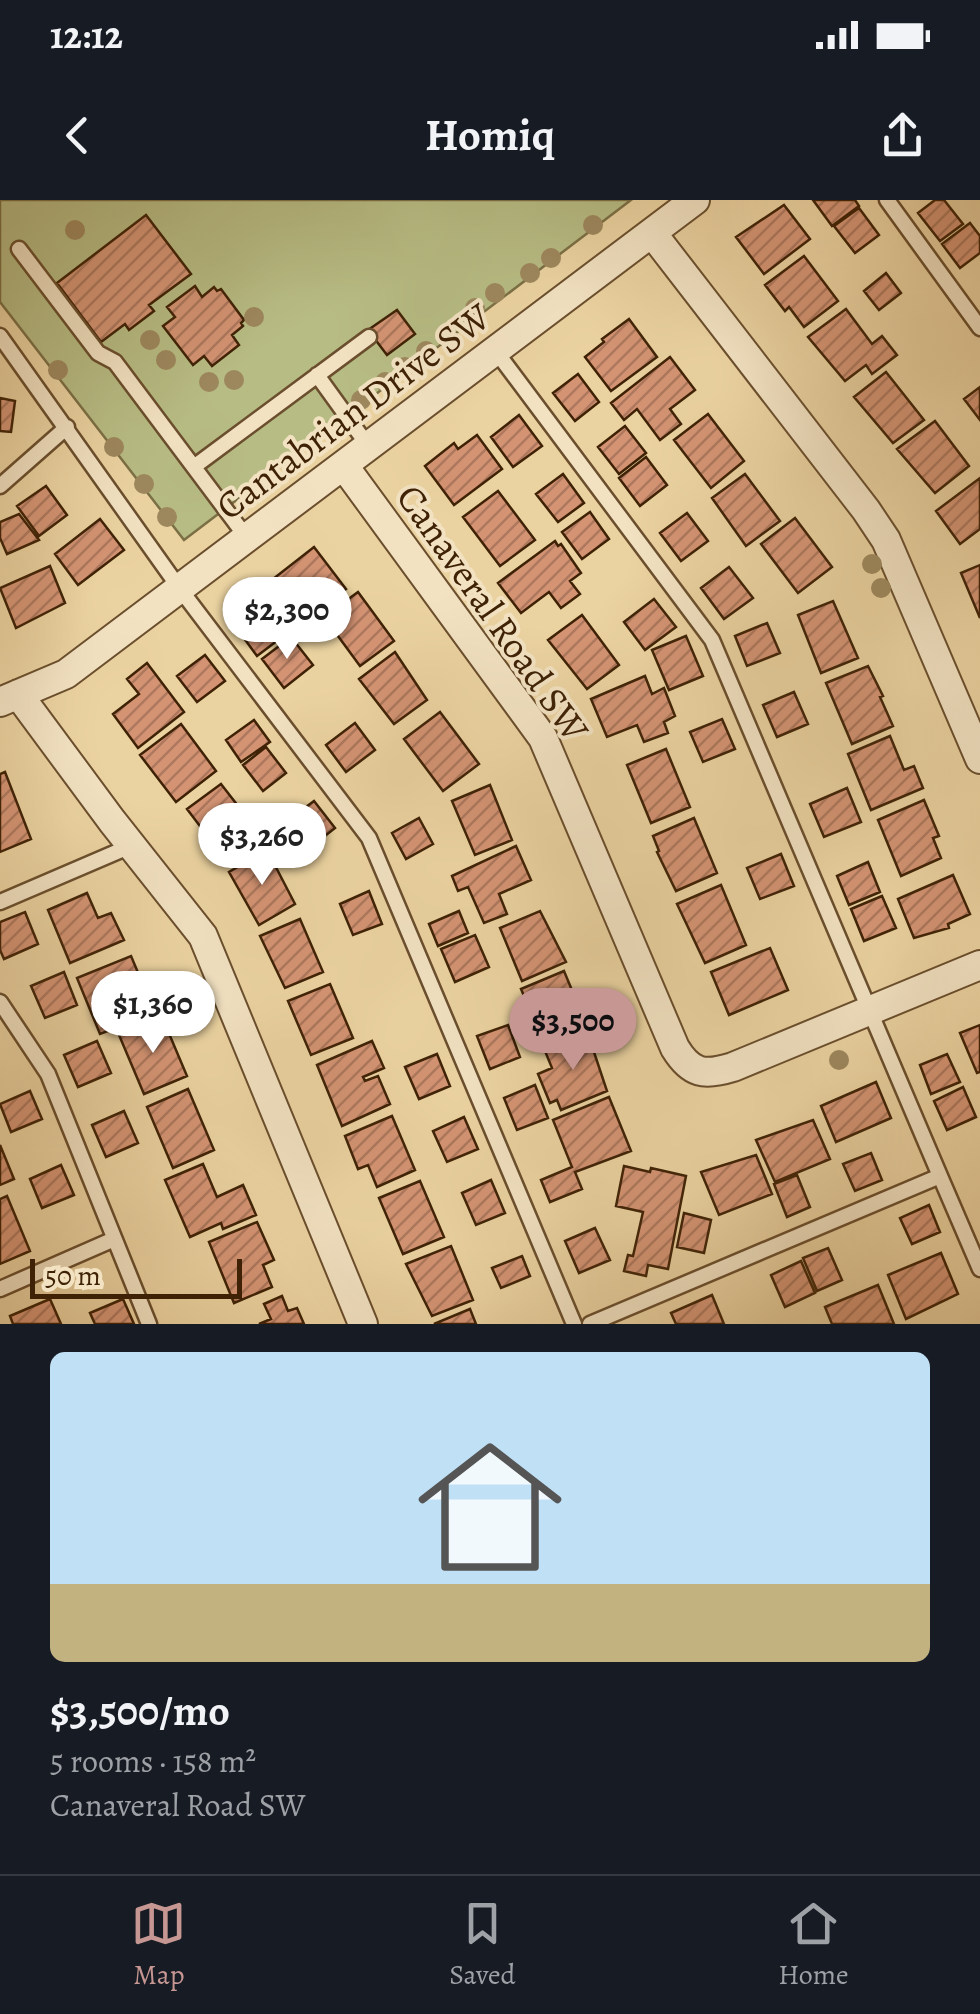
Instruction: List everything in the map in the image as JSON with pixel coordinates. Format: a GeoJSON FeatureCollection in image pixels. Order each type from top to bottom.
{"type":"FeatureCollection","features":[{"type":"Feature","properties":{"kind":"street","name":"Cantabrian Drive SW"},"geometry":{"type":"LineString","coordinates":[[9,698],[66,674],[695,200]]}},
{"type":"Feature","properties":{"kind":"street"},"geometry":{"type":"LineString","coordinates":[[652,233],[886,540],[980,759]]}},
{"type":"Feature","properties":{"kind":"street","name":"Canaveral Road SW"},"geometry":{"type":"LineString","coordinates":[[344,466],[543,738],[675,1048],[686,1065],[696,1072],[716,1072],[980,965]]}},
{"type":"Feature","properties":{"kind":"street"},"geometry":{"type":"LineString","coordinates":[[9,698],[133,845],[203,936],[363,1324]]}},
{"type":"Feature","properties":{"kind":"lane"},"geometry":{"type":"LineString","coordinates":[[888,200],[980,328]]}},
{"type":"Feature","properties":{"kind":"lane"},"geometry":{"type":"LineString","coordinates":[[19,249],[98,353],[115,362],[247,538]]}},
{"type":"Feature","properties":{"kind":"lane"},"geometry":{"type":"LineString","coordinates":[[0,336],[180,589],[369,838],[574,1324]]}},
{"type":"Feature","properties":{"kind":"lane"},"geometry":{"type":"LineString","coordinates":[[195,466],[369,337]]}},
{"type":"Feature","properties":{"kind":"lane"},"geometry":{"type":"LineString","coordinates":[[495,350],[712,640],[980,1269]]}},
{"type":"Feature","properties":{"kind":"lane"},"geometry":{"type":"LineString","coordinates":[[317,375],[369,447]]}},
{"type":"Feature","properties":{"kind":"lane"},"geometry":{"type":"LineString","coordinates":[[0,486],[67,427]]}},
{"type":"Feature","properties":{"kind":"lane"},"geometry":{"type":"LineString","coordinates":[[0,902],[133,845]]}},
{"type":"Feature","properties":{"kind":"lane"},"geometry":{"type":"LineString","coordinates":[[0,1002],[48,1074],[148,1324]]}},
{"type":"Feature","properties":{"kind":"lane"},"geometry":{"type":"LineString","coordinates":[[590,1324],[940,1176]]}},
{"type":"Feature","properties":{"kind":"lane"},"geometry":{"type":"LineString","coordinates":[[0,1289],[112,1240]]}},
{"type":"Feature","properties":{"kind":"green space"},"geometry":{"type":"Polygon","coordinates":[[[0,200],[631,200],[184,540],[0,302],[0,200]]]}},
{"type":"Feature","properties":{"kind":"building"},"geometry":{"type":"Polygon","coordinates":[[[813,200],[855,200],[859,206],[832,226],[813,200]]]}},
{"type":"Feature","properties":{"kind":"building"},"geometry":{"type":"Polygon","coordinates":[[[935,200],[944,200],[963,224],[940,241],[918,213],[935,200]]]}},
{"type":"Feature","properties":{"kind":"building"},"geometry":{"type":"Polygon","coordinates":[[[784,205],[810,239],[764,274],[736,237],[784,205]]]}},
{"type":"Feature","properties":{"kind":"building"},"geometry":{"type":"Polygon","coordinates":[[[859,208],[879,235],[855,253],[834,226],[859,208]]]}},
{"type":"Feature","properties":{"kind":"building"},"geometry":{"type":"Polygon","coordinates":[[[146,215],[191,274],[149,305],[154,311],[129,330],[125,324],[101,342],[57,283],[146,215]]]}},
{"type":"Feature","properties":{"kind":"building"},"geometry":{"type":"Polygon","coordinates":[[[970,223],[980,236],[980,253],[960,268],[942,244],[970,223]]]}},
{"type":"Feature","properties":{"kind":"building"},"geometry":{"type":"Polygon","coordinates":[[[804,256],[838,301],[804,327],[789,307],[785,311],[765,285],[804,256]]]}},
{"type":"Feature","properties":{"kind":"building"},"geometry":{"type":"Polygon","coordinates":[[[886,273],[901,293],[879,310],[864,291],[886,273]]]}},
{"type":"Feature","properties":{"kind":"building"},"geometry":{"type":"Polygon","coordinates":[[[195,286],[202,297],[214,287],[217,291],[221,289],[244,320],[232,335],[239,345],[212,366],[204,356],[193,365],[163,326],[175,317],[167,307],[195,286]]]}},
{"type":"Feature","properties":{"kind":"building"},"geometry":{"type":"Polygon","coordinates":[[[846,309],[872,344],[882,336],[897,355],[872,374],[866,365],[845,381],[808,337],[846,309]]]}},
{"type":"Feature","properties":{"kind":"building"},"geometry":{"type":"Polygon","coordinates":[[[397,310],[415,334],[387,355],[368,330],[397,310]]]}},
{"type":"Feature","properties":{"kind":"building"},"geometry":{"type":"Polygon","coordinates":[[[629,319],[657,357],[611,391],[585,357],[629,319]]]}},
{"type":"Feature","properties":{"kind":"building"},"geometry":{"type":"Polygon","coordinates":[[[670,357],[695,390],[670,409],[681,424],[660,440],[637,409],[624,420],[611,403],[670,357]]]}},
{"type":"Feature","properties":{"kind":"building"},"geometry":{"type":"Polygon","coordinates":[[[886,372],[924,420],[893,443],[854,397],[886,372]]]}},
{"type":"Feature","properties":{"kind":"building"},"geometry":{"type":"Polygon","coordinates":[[[578,374],[599,402],[575,421],[553,393],[578,374]]]}},
{"type":"Feature","properties":{"kind":"building"},"geometry":{"type":"Polygon","coordinates":[[[980,387],[980,420],[964,399],[980,387]]]}},
{"type":"Feature","properties":{"kind":"building"},"geometry":{"type":"Polygon","coordinates":[[[0,398],[15,401],[11,432],[0,431],[0,398]]]}},
{"type":"Feature","properties":{"kind":"building"},"geometry":{"type":"Polygon","coordinates":[[[708,414],[744,461],[711,488],[674,440],[708,414]]]}},
{"type":"Feature","properties":{"kind":"building"},"geometry":{"type":"Polygon","coordinates":[[[519,415],[542,446],[513,467],[491,437],[519,415]]]}},
{"type":"Feature","properties":{"kind":"building"},"geometry":{"type":"Polygon","coordinates":[[[935,421],[969,466],[935,493],[897,449],[935,421]]]}},
{"type":"Feature","properties":{"kind":"building"},"geometry":{"type":"Polygon","coordinates":[[[625,426],[646,453],[619,474],[598,447],[625,426]]]}},
{"type":"Feature","properties":{"kind":"building"},"geometry":{"type":"Polygon","coordinates":[[[477,435],[502,469],[454,505],[425,466],[454,443],[458,449],[477,435]]]}},
{"type":"Feature","properties":{"kind":"building"},"geometry":{"type":"Polygon","coordinates":[[[646,457],[667,485],[640,506],[619,478],[646,457]]]}},
{"type":"Feature","properties":{"kind":"building"},"geometry":{"type":"Polygon","coordinates":[[[563,474],[584,503],[558,522],[536,494],[563,474]]]}},
{"type":"Feature","properties":{"kind":"building"},"geometry":{"type":"Polygon","coordinates":[[[745,474],[780,521],[746,546],[712,498],[745,474]]]}},
{"type":"Feature","properties":{"kind":"building"},"geometry":{"type":"Polygon","coordinates":[[[980,478],[980,529],[960,544],[936,511],[980,478]]]}},
{"type":"Feature","properties":{"kind":"building"},"geometry":{"type":"Polygon","coordinates":[[[46,486],[67,515],[39,536],[17,506],[46,486]]]}},
{"type":"Feature","properties":{"kind":"building"},"geometry":{"type":"Polygon","coordinates":[[[498,491],[535,540],[500,566],[463,517],[498,491]]]}},
{"type":"Feature","properties":{"kind":"building"},"geometry":{"type":"Polygon","coordinates":[[[590,512],[609,539],[582,559],[562,532],[590,512]]]}},
{"type":"Feature","properties":{"kind":"building"},"geometry":{"type":"Polygon","coordinates":[[[687,513],[708,541],[681,561],[660,533],[687,513]]]}},
{"type":"Feature","properties":{"kind":"building"},"geometry":{"type":"Polygon","coordinates":[[[19,514],[39,540],[7,554],[0,538],[0,522],[19,514]]]}},
{"type":"Feature","properties":{"kind":"building"},"geometry":{"type":"Polygon","coordinates":[[[795,518],[832,567],[798,593],[761,544],[795,518]]]}},
{"type":"Feature","properties":{"kind":"building"},"geometry":{"type":"Polygon","coordinates":[[[100,519],[124,550],[78,585],[55,554],[100,519]]]}},
{"type":"Feature","properties":{"kind":"building"},"geometry":{"type":"Polygon","coordinates":[[[555,541],[581,573],[570,581],[580,594],[561,608],[549,592],[521,613],[498,583],[555,541]]]}},
{"type":"Feature","properties":{"kind":"building"},"geometry":{"type":"Polygon","coordinates":[[[314,547],[346,589],[317,612],[308,601],[291,613],[268,583],[314,547]]]}},
{"type":"Feature","properties":{"kind":"building"},"geometry":{"type":"Polygon","coordinates":[[[980,565],[980,618],[961,573],[980,565]]]}},
{"type":"Feature","properties":{"kind":"building"},"geometry":{"type":"Polygon","coordinates":[[[50,566],[65,603],[16,628],[0,588],[50,566]]]}},
{"type":"Feature","properties":{"kind":"building"},"geometry":{"type":"Polygon","coordinates":[[[729,567],[753,598],[724,619],[701,588],[729,567]]]}},
{"type":"Feature","properties":{"kind":"building"},"geometry":{"type":"Polygon","coordinates":[[[358,592],[394,641],[360,666],[324,617],[358,592]]]}},
{"type":"Feature","properties":{"kind":"building"},"geometry":{"type":"Polygon","coordinates":[[[654,599],[676,627],[645,650],[624,622],[654,599]]]}},
{"type":"Feature","properties":{"kind":"building"},"geometry":{"type":"Polygon","coordinates":[[[833,601],[858,658],[821,673],[798,615],[833,601]]]}},
{"type":"Feature","properties":{"kind":"building"},"geometry":{"type":"Polygon","coordinates":[[[264,604],[286,634],[257,656],[235,626],[264,604]]]}},
{"type":"Feature","properties":{"kind":"building"},"geometry":{"type":"Polygon","coordinates":[[[582,615],[619,665],[587,689],[548,640],[582,615]]]}},
{"type":"Feature","properties":{"kind":"building"},"geometry":{"type":"Polygon","coordinates":[[[767,623],[780,653],[747,666],[735,636],[767,623]]]}},
{"type":"Feature","properties":{"kind":"building"},"geometry":{"type":"Polygon","coordinates":[[[686,636],[703,676],[669,690],[652,650],[686,636]]]}},
{"type":"Feature","properties":{"kind":"building"},"geometry":{"type":"Polygon","coordinates":[[[291,637],[313,665],[284,688],[262,659],[291,637]]]}},
{"type":"Feature","properties":{"kind":"building"},"geometry":{"type":"Polygon","coordinates":[[[395,652],[427,700],[394,724],[359,679],[395,652]]]}},
{"type":"Feature","properties":{"kind":"building"},"geometry":{"type":"Polygon","coordinates":[[[205,655],[225,681],[197,702],[177,676],[205,655]]]}},
{"type":"Feature","properties":{"kind":"building"},"geometry":{"type":"Polygon","coordinates":[[[147,663],[184,712],[138,748],[113,714],[139,694],[127,679],[147,663]]]}},
{"type":"Feature","properties":{"kind":"building"},"geometry":{"type":"Polygon","coordinates":[[[868,666],[893,726],[852,744],[826,683],[868,666]]]}},
{"type":"Feature","properties":{"kind":"building"},"geometry":{"type":"Polygon","coordinates":[[[645,676],[652,694],[664,688],[675,716],[664,722],[668,733],[644,742],[637,725],[607,737],[591,699],[645,676]]]}},
{"type":"Feature","properties":{"kind":"building"},"geometry":{"type":"Polygon","coordinates":[[[794,692],[808,724],[777,737],[763,705],[794,692]]]}},
{"type":"Feature","properties":{"kind":"building"},"geometry":{"type":"Polygon","coordinates":[[[440,712],[479,764],[443,791],[404,739],[440,712]]]}},
{"type":"Feature","properties":{"kind":"building"},"geometry":{"type":"Polygon","coordinates":[[[722,719],[735,749],[703,762],[690,732],[722,719]]]}},
{"type":"Feature","properties":{"kind":"building"},"geometry":{"type":"Polygon","coordinates":[[[254,720],[270,742],[241,762],[226,740],[254,720]]]}},
{"type":"Feature","properties":{"kind":"building"},"geometry":{"type":"Polygon","coordinates":[[[355,723],[375,750],[346,772],[326,745],[355,723]]]}},
{"type":"Feature","properties":{"kind":"building"},"geometry":{"type":"Polygon","coordinates":[[[181,724],[216,771],[176,802],[140,755],[181,724]]]}},
{"type":"Feature","properties":{"kind":"building"},"geometry":{"type":"Polygon","coordinates":[[[890,736],[904,770],[914,766],[923,788],[871,810],[848,754],[890,736]]]}},
{"type":"Feature","properties":{"kind":"building"},"geometry":{"type":"Polygon","coordinates":[[[266,747],[286,773],[263,791],[243,765],[266,747]]]}},
{"type":"Feature","properties":{"kind":"building"},"geometry":{"type":"Polygon","coordinates":[[[666,749],[690,807],[651,823],[627,765],[666,749]]]}},
{"type":"Feature","properties":{"kind":"building"},"geometry":{"type":"Polygon","coordinates":[[[5,772],[31,839],[0,852],[0,774],[5,772]]]}},
{"type":"Feature","properties":{"kind":"building"},"geometry":{"type":"Polygon","coordinates":[[[221,784],[259,833],[225,859],[187,809],[221,784]]]}},
{"type":"Feature","properties":{"kind":"building"},"geometry":{"type":"Polygon","coordinates":[[[490,785],[512,840],[475,855],[452,801],[490,785]]]}},
{"type":"Feature","properties":{"kind":"building"},"geometry":{"type":"Polygon","coordinates":[[[847,788],[861,822],[824,837],[810,804],[847,788]]]}},
{"type":"Feature","properties":{"kind":"building"},"geometry":{"type":"Polygon","coordinates":[[[924,800],[939,836],[933,838],[941,858],[901,876],[878,820],[924,800]]]}},
{"type":"Feature","properties":{"kind":"building"},"geometry":{"type":"Polygon","coordinates":[[[314,801],[335,828],[307,850],[286,822],[314,801]]]}},
{"type":"Feature","properties":{"kind":"building"},"geometry":{"type":"Polygon","coordinates":[[[419,818],[433,844],[406,859],[392,833],[419,818]]]}},
{"type":"Feature","properties":{"kind":"building"},"geometry":{"type":"Polygon","coordinates":[[[694,818],[717,873],[676,891],[653,836],[694,818]]]}},
{"type":"Feature","properties":{"kind":"building"},"geometry":{"type":"Polygon","coordinates":[[[516,846],[531,880],[499,894],[507,914],[484,923],[468,887],[458,891],[452,876],[516,846]]]}},
{"type":"Feature","properties":{"kind":"building"},"geometry":{"type":"Polygon","coordinates":[[[267,850],[295,904],[259,925],[229,872],[267,850]]]}},
{"type":"Feature","properties":{"kind":"building"},"geometry":{"type":"Polygon","coordinates":[[[781,854],[794,886],[760,899],[747,868],[781,854]]]}},
{"type":"Feature","properties":{"kind":"building"},"geometry":{"type":"Polygon","coordinates":[[[868,862],[880,892],[849,905],[837,876],[868,862]]]}},
{"type":"Feature","properties":{"kind":"building"},"geometry":{"type":"Polygon","coordinates":[[[953,875],[970,914],[948,924],[949,928],[914,938],[898,899],[953,875]]]}},
{"type":"Feature","properties":{"kind":"building"},"geometry":{"type":"Polygon","coordinates":[[[721,885],[746,945],[705,963],[677,904],[721,885]]]}},
{"type":"Feature","properties":{"kind":"building"},"geometry":{"type":"Polygon","coordinates":[[[369,891],[382,924],[353,935],[340,904],[369,891]]]}},
{"type":"Feature","properties":{"kind":"building"},"geometry":{"type":"Polygon","coordinates":[[[87,893],[98,918],[111,913],[124,940],[70,963],[48,910],[87,893]]]}},
{"type":"Feature","properties":{"kind":"building"},"geometry":{"type":"Polygon","coordinates":[[[882,896],[896,928],[864,941],[851,909],[882,896]]]}},
{"type":"Feature","properties":{"kind":"building"},"geometry":{"type":"Polygon","coordinates":[[[459,911],[468,933],[438,946],[429,924],[459,911]]]}},
{"type":"Feature","properties":{"kind":"building"},"geometry":{"type":"Polygon","coordinates":[[[540,911],[566,962],[522,981],[500,928],[540,911]]]}},
{"type":"Feature","properties":{"kind":"building"},"geometry":{"type":"Polygon","coordinates":[[[25,912],[38,944],[4,959],[0,950],[0,922],[25,912]]]}},
{"type":"Feature","properties":{"kind":"building"},"geometry":{"type":"Polygon","coordinates":[[[300,919],[323,972],[285,988],[260,936],[300,919]]]}},
{"type":"Feature","properties":{"kind":"building"},"geometry":{"type":"Polygon","coordinates":[[[475,935],[489,967],[455,982],[441,949],[475,935]]]}},
{"type":"Feature","properties":{"kind":"building"},"geometry":{"type":"Polygon","coordinates":[[[770,948],[788,990],[729,1015],[711,972],[770,948]]]}},
{"type":"Feature","properties":{"kind":"building"},"geometry":{"type":"Polygon","coordinates":[[[131,956],[147,994],[117,1006],[124,1025],[100,1034],[77,978],[131,956]]]}},
{"type":"Feature","properties":{"kind":"building"},"geometry":{"type":"Polygon","coordinates":[[[564,971],[581,1024],[543,1041],[521,989],[564,971]]]}},
{"type":"Feature","properties":{"kind":"building"},"geometry":{"type":"Polygon","coordinates":[[[64,972],[77,1005],[45,1018],[31,986],[64,972]]]}},
{"type":"Feature","properties":{"kind":"building"},"geometry":{"type":"Polygon","coordinates":[[[330,984],[353,1038],[311,1055],[288,1001],[330,984]]]}},
{"type":"Feature","properties":{"kind":"building"},"geometry":{"type":"Polygon","coordinates":[[[162,1017],[187,1076],[144,1094],[119,1035],[162,1017]]]}},
{"type":"Feature","properties":{"kind":"building"},"geometry":{"type":"Polygon","coordinates":[[[508,1025],[520,1057],[490,1069],[477,1036],[508,1025]]]}},
{"type":"Feature","properties":{"kind":"building"},"geometry":{"type":"Polygon","coordinates":[[[980,1025],[980,1072],[977,1073],[960,1033],[980,1025]]]}},
{"type":"Feature","properties":{"kind":"building"},"geometry":{"type":"Polygon","coordinates":[[[588,1034],[607,1091],[561,1110],[557,1100],[550,1103],[538,1074],[552,1068],[545,1051],[588,1034]]]}},
{"type":"Feature","properties":{"kind":"building"},"geometry":{"type":"Polygon","coordinates":[[[97,1041],[111,1073],[78,1087],[64,1055],[97,1041]]]}},
{"type":"Feature","properties":{"kind":"building"},"geometry":{"type":"Polygon","coordinates":[[[372,1041],[384,1068],[363,1077],[365,1081],[378,1076],[390,1104],[342,1126],[317,1065],[372,1041]]]}},
{"type":"Feature","properties":{"kind":"building"},"geometry":{"type":"Polygon","coordinates":[[[437,1054],[450,1086],[419,1099],[405,1067],[437,1054]]]}},
{"type":"Feature","properties":{"kind":"building"},"geometry":{"type":"Polygon","coordinates":[[[947,1054],[960,1082],[931,1094],[920,1065],[947,1054]]]}},
{"type":"Feature","properties":{"kind":"building"},"geometry":{"type":"Polygon","coordinates":[[[876,1082],[891,1118],[836,1142],[821,1106],[876,1082]]]}},
{"type":"Feature","properties":{"kind":"building"},"geometry":{"type":"Polygon","coordinates":[[[535,1085],[548,1118],[517,1130],[504,1098],[535,1085]]]}},
{"type":"Feature","properties":{"kind":"building"},"geometry":{"type":"Polygon","coordinates":[[[963,1087],[976,1117],[947,1130],[934,1101],[963,1087]]]}},
{"type":"Feature","properties":{"kind":"building"},"geometry":{"type":"Polygon","coordinates":[[[188,1089],[214,1150],[173,1168],[147,1107],[188,1089]]]}},
{"type":"Feature","properties":{"kind":"building"},"geometry":{"type":"Polygon","coordinates":[[[30,1091],[42,1119],[11,1132],[0,1104],[30,1091]]]}},
{"type":"Feature","properties":{"kind":"building"},"geometry":{"type":"Polygon","coordinates":[[[609,1097],[631,1151],[575,1172],[582,1189],[550,1202],[541,1180],[572,1167],[553,1120],[609,1097]]]}},
{"type":"Feature","properties":{"kind":"building"},"geometry":{"type":"Polygon","coordinates":[[[124,1111],[138,1143],[106,1157],[92,1125],[124,1111]]]}},
{"type":"Feature","properties":{"kind":"building"},"geometry":{"type":"Polygon","coordinates":[[[392,1116],[415,1170],[377,1187],[368,1165],[358,1169],[345,1136],[392,1116]]]}},
{"type":"Feature","properties":{"kind":"building"},"geometry":{"type":"Polygon","coordinates":[[[464,1117],[478,1149],[447,1162],[433,1131],[464,1117]]]}},
{"type":"Feature","properties":{"kind":"building"},"geometry":{"type":"Polygon","coordinates":[[[813,1120],[830,1159],[775,1182],[756,1140],[813,1120]]]}},
{"type":"Feature","properties":{"kind":"building"},"geometry":{"type":"Polygon","coordinates":[[[0,1145],[14,1179],[0,1185],[0,1145]]]}},
{"type":"Feature","properties":{"kind":"building"},"geometry":{"type":"Polygon","coordinates":[[[871,1153],[882,1180],[855,1191],[843,1164],[871,1153]]]}},
{"type":"Feature","properties":{"kind":"building"},"geometry":{"type":"Polygon","coordinates":[[[756,1155],[772,1194],[719,1215],[701,1172],[756,1155]]]}},
{"type":"Feature","properties":{"kind":"building"},"geometry":{"type":"Polygon","coordinates":[[[203,1164],[217,1197],[243,1185],[256,1215],[223,1229],[221,1223],[190,1237],[165,1180],[203,1164]]]}},
{"type":"Feature","properties":{"kind":"building"},"geometry":{"type":"Polygon","coordinates":[[[61,1165],[74,1195],[42,1208],[30,1179],[61,1165]]]}},
{"type":"Feature","properties":{"kind":"building"},"geometry":{"type":"Polygon","coordinates":[[[624,1166],[686,1176],[668,1269],[648,1265],[646,1276],[624,1271],[628,1255],[633,1256],[643,1212],[616,1206],[624,1166]]]}},
{"type":"Feature","properties":{"kind":"building"},"geometry":{"type":"Polygon","coordinates":[[[797,1175],[810,1207],[787,1217],[774,1184],[797,1175]]]}},
{"type":"Feature","properties":{"kind":"building"},"geometry":{"type":"Polygon","coordinates":[[[491,1180],[505,1213],[476,1225],[462,1193],[491,1180]]]}},
{"type":"Feature","properties":{"kind":"building"},"geometry":{"type":"Polygon","coordinates":[[[420,1181],[444,1237],[403,1254],[379,1198],[420,1181]]]}},
{"type":"Feature","properties":{"kind":"building"},"geometry":{"type":"Polygon","coordinates":[[[7,1196],[30,1251],[0,1264],[0,1199],[7,1196]]]}},
{"type":"Feature","properties":{"kind":"building"},"geometry":{"type":"Polygon","coordinates":[[[929,1205],[940,1232],[912,1244],[900,1218],[929,1205]]]}},
{"type":"Feature","properties":{"kind":"building"},"geometry":{"type":"Polygon","coordinates":[[[684,1213],[711,1220],[704,1253],[677,1247],[684,1213]]]}},
{"type":"Feature","properties":{"kind":"building"},"geometry":{"type":"Polygon","coordinates":[[[257,1222],[274,1260],[263,1265],[272,1287],[234,1303],[209,1242],[257,1222]]]}},
{"type":"Feature","properties":{"kind":"building"},"geometry":{"type":"Polygon","coordinates":[[[595,1228],[610,1260],[579,1273],[565,1241],[595,1228]]]}},
{"type":"Feature","properties":{"kind":"building"},"geometry":{"type":"Polygon","coordinates":[[[451,1246],[473,1300],[432,1316],[406,1264],[451,1246]]]}},
{"type":"Feature","properties":{"kind":"building"},"geometry":{"type":"Polygon","coordinates":[[[828,1248],[842,1280],[817,1291],[803,1258],[828,1248]]]}},
{"type":"Feature","properties":{"kind":"building"},"geometry":{"type":"Polygon","coordinates":[[[941,1253],[958,1294],[906,1319],[888,1275],[941,1253]]]}},
{"type":"Feature","properties":{"kind":"building"},"geometry":{"type":"Polygon","coordinates":[[[522,1256],[530,1276],[501,1288],[492,1268],[522,1256]]]}},
{"type":"Feature","properties":{"kind":"building"},"geometry":{"type":"Polygon","coordinates":[[[801,1261],[815,1293],[785,1307],[771,1275],[801,1261]]]}},
{"type":"Feature","properties":{"kind":"building"},"geometry":{"type":"Polygon","coordinates":[[[878,1285],[894,1324],[832,1324],[825,1307],[878,1285]]]}},
{"type":"Feature","properties":{"kind":"building"},"geometry":{"type":"Polygon","coordinates":[[[712,1295],[724,1324],[676,1324],[671,1313],[712,1295]]]}},
{"type":"Feature","properties":{"kind":"building"},"geometry":{"type":"Polygon","coordinates":[[[282,1296],[288,1311],[297,1308],[304,1324],[259,1324],[271,1319],[264,1304],[282,1296]]]}},
{"type":"Feature","properties":{"kind":"building"},"geometry":{"type":"Polygon","coordinates":[[[50,1299],[61,1324],[13,1324],[10,1316],[50,1299]]]}},
{"type":"Feature","properties":{"kind":"building"},"geometry":{"type":"Polygon","coordinates":[[[123,1299],[134,1324],[95,1324],[90,1313],[123,1299]]]}},
{"type":"Feature","properties":{"kind":"building"},"geometry":{"type":"Polygon","coordinates":[[[470,1309],[476,1324],[434,1324],[470,1309]]]}}]}
